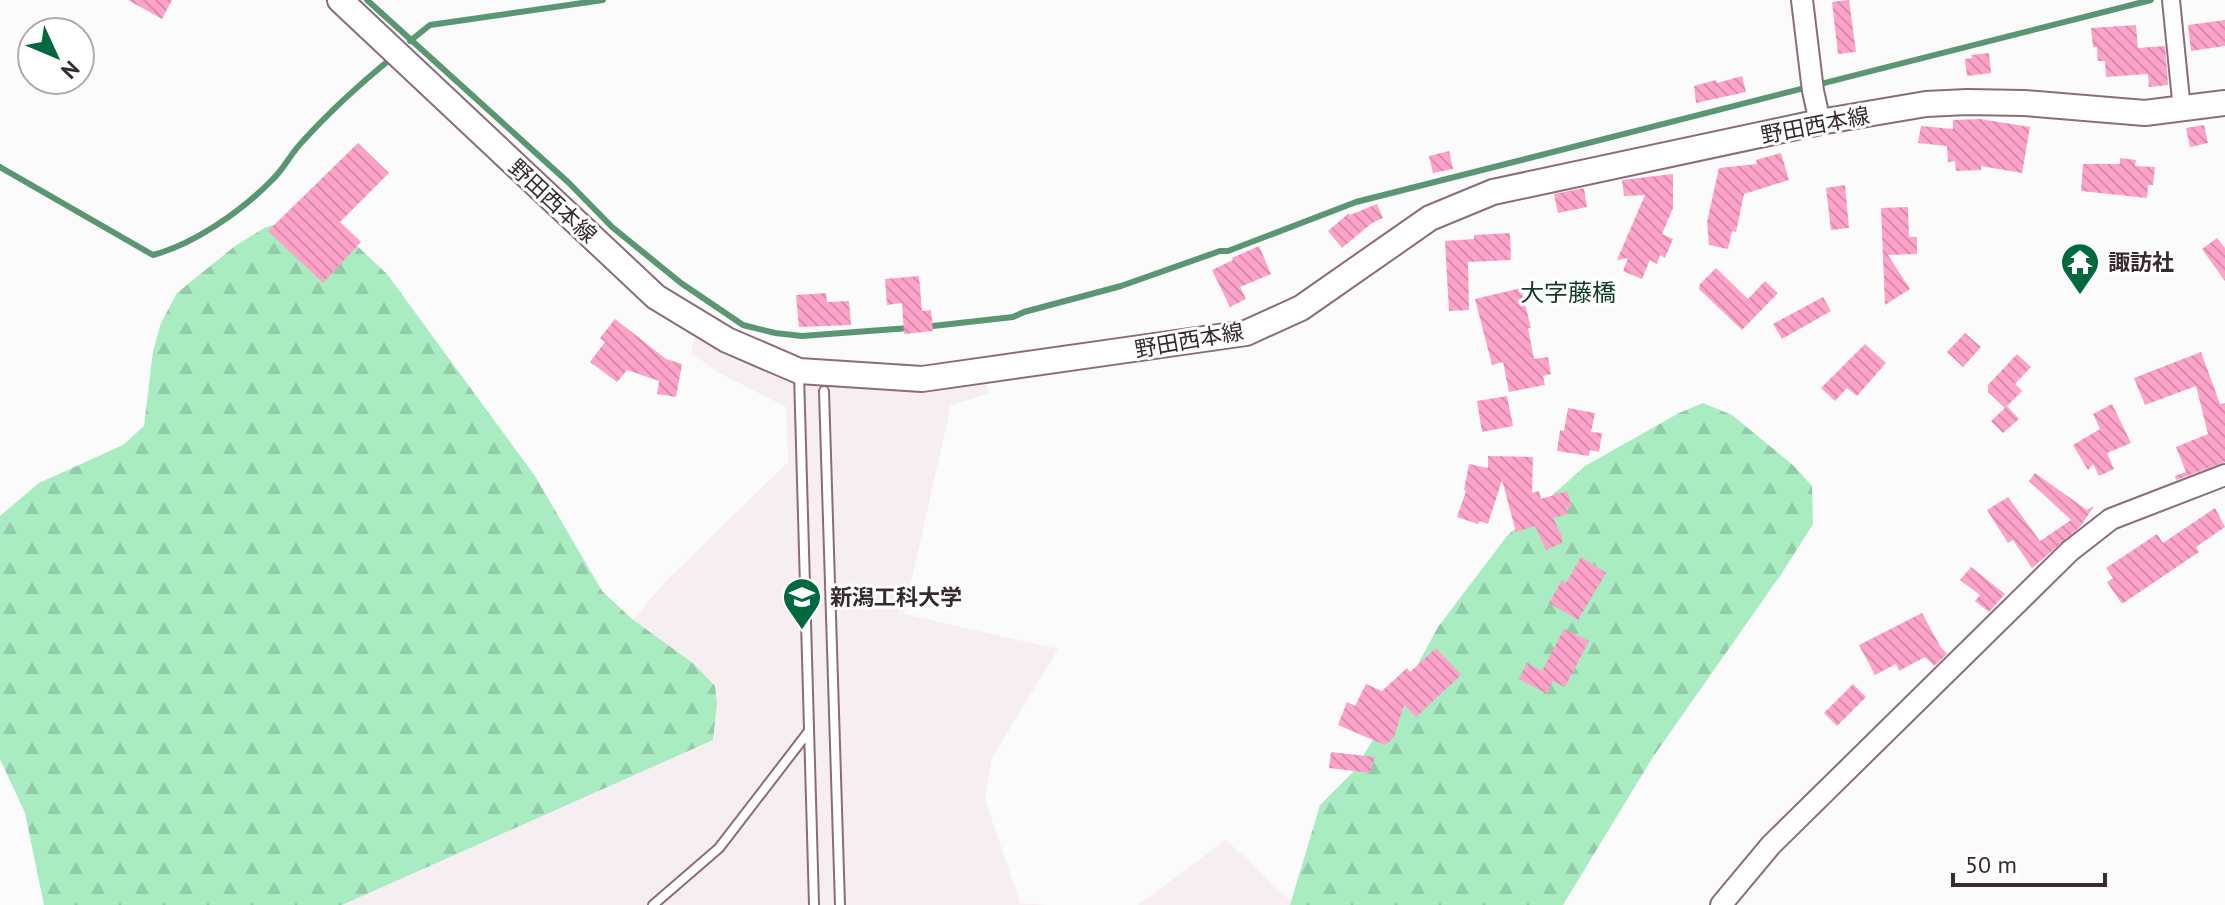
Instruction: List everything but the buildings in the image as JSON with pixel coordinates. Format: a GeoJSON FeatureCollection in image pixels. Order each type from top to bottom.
{"type":"FeatureCollection","features":[{"type":"Feature","properties":{"kind":"main road","name":"野田西本線"},"geometry":{"type":"LineString","coordinates":[[340,0],[656,297],[727,340],[799,371],[922,379],[1246,333],[1301,308],[1430,218],[1467,201],[1493,192],[1820,122],[1926,104],[1967,102],[2024,103],[2127,112],[2182,110],[2225,103]]}},
{"type":"Feature","properties":{"kind":"street"},"geometry":{"type":"LineString","coordinates":[[1802,0],[1812,87],[1820,122]]}},
{"type":"Feature","properties":{"kind":"street"},"geometry":{"type":"LineString","coordinates":[[2171,0],[2182,110]]}},
{"type":"Feature","properties":{"kind":"street"},"geometry":{"type":"LineString","coordinates":[[1721,905],[1781,835],[2070,551],[2111,519],[2225,475]]}},
{"type":"Feature","properties":{"kind":"lane"},"geometry":{"type":"LineString","coordinates":[[799,371],[814,905]]}},
{"type":"Feature","properties":{"kind":"lane"},"geometry":{"type":"LineString","coordinates":[[824,391],[840,905]]}},
{"type":"Feature","properties":{"kind":"lane"},"geometry":{"type":"LineString","coordinates":[[653,905],[719,848],[810,731]]}},
{"type":"Feature","properties":{"kind":"shaded area","name":"新潟工科大学"},"geometry":{"type":"Polygon","coordinates":[[[695,336],[786,382],[866,385],[987,377],[988,394],[951,405],[904,614],[1058,649],[992,758],[985,799],[1020,903],[1049,905],[306,905],[541,728],[666,581],[788,462],[786,407],[719,373],[691,353],[695,336]]]}},
{"type":"Feature","properties":{"kind":"shaded area"},"geometry":{"type":"Polygon","coordinates":[[[1226,840],[1295,905],[1138,905],[1226,840]]]}},
{"type":"Feature","properties":{"kind":"green space"},"geometry":{"type":"Polygon","coordinates":[[[290,219],[354,243],[387,274],[535,476],[602,591],[632,619],[694,664],[715,686],[717,703],[713,740],[342,905],[44,905],[25,813],[0,759],[0,516],[39,483],[123,445],[144,426],[153,351],[161,323],[177,293],[235,246],[264,228],[290,219]]]}},
{"type":"Feature","properties":{"kind":"green space"},"geometry":{"type":"Polygon","coordinates":[[[1703,403],[1732,415],[1794,466],[1812,486],[1813,524],[1653,757],[1563,905],[1290,905],[1320,805],[1353,772],[1438,627],[1507,536],[1585,466],[1679,413],[1703,403]]]}},
{"type":"Feature","properties":{"kind":"waterway"},"geometry":{"type":"LineString","coordinates":[[367,0],[569,183],[612,227],[681,283],[743,325],[802,336],[909,328]]}},
{"type":"Feature","properties":{"kind":"waterway"},"geometry":{"type":"LineString","coordinates":[[410,41],[430,25],[603,0]]}},
{"type":"Feature","properties":{"kind":"waterway"},"geometry":{"type":"LineString","coordinates":[[924,327],[1013,317],[1228,251],[1356,202],[2151,0]]}},
{"type":"Feature","properties":{"kind":"waterway"},"geometry":{"type":"LineString","coordinates":[[0,167],[153,255],[201,235],[247,203],[276,176],[324,118],[393,57]]}},
{"type":"Feature","properties":{"kind":"place","name":"諏訪社"},"geometry":{"type":"Point","coordinates":[2080,296]}},
{"type":"Feature","properties":{"kind":"place","name":"新潟工科大学"},"geometry":{"type":"Point","coordinates":[802,631]}},
{"type":"Feature","properties":{"kind":"district","name":"大字藤橋"},"geometry":{"type":"Point","coordinates":[1568,293]}}]}
